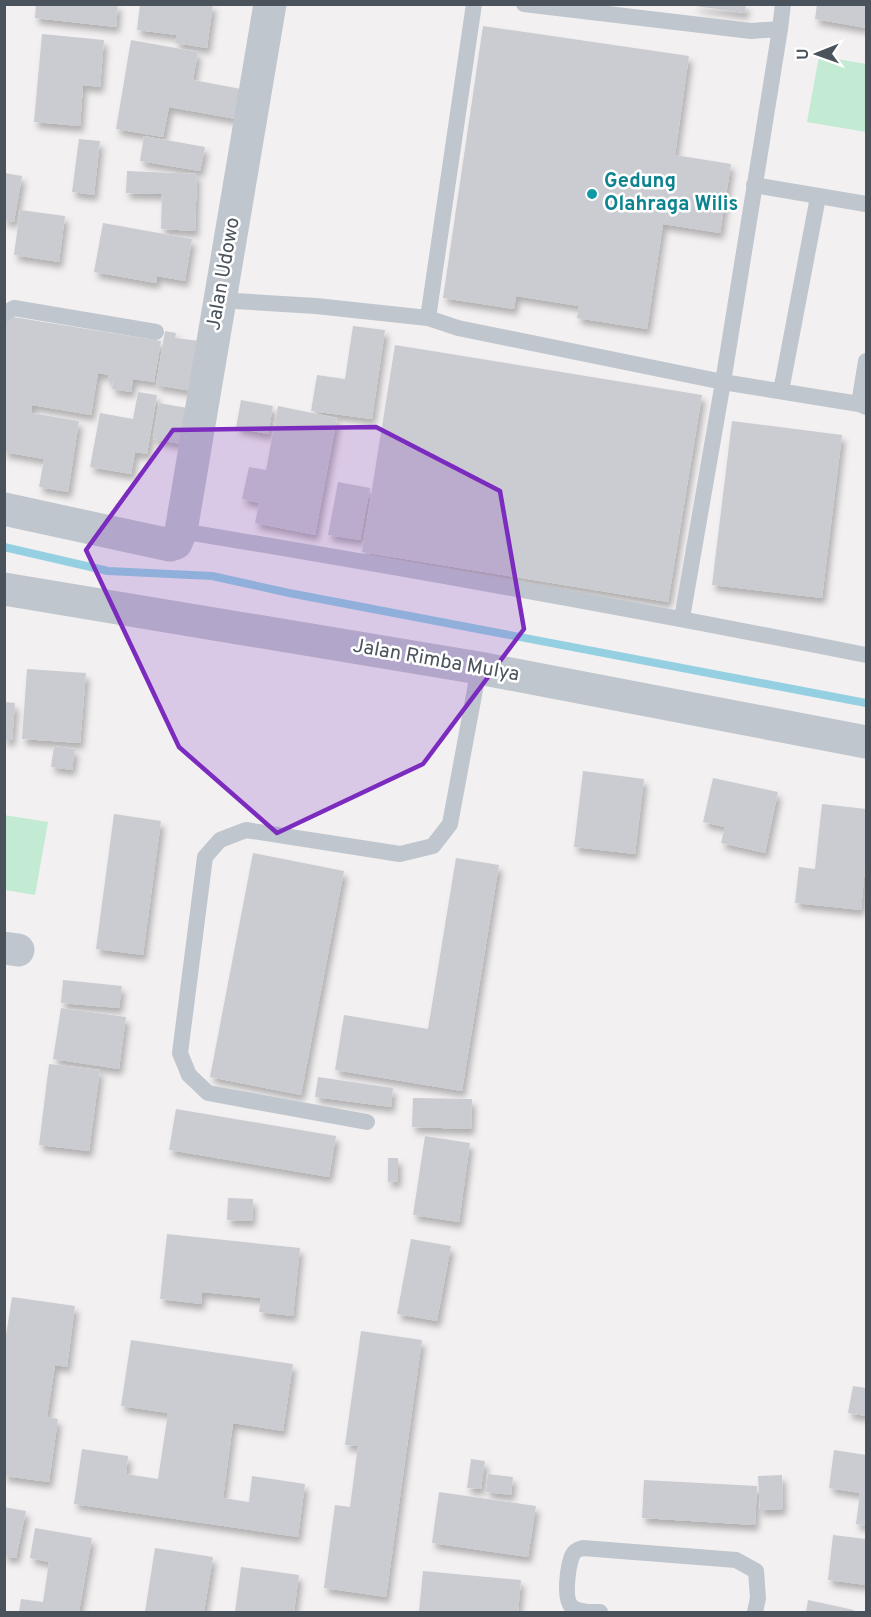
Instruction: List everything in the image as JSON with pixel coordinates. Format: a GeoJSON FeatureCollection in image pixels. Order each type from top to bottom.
{"type":"FeatureCollection","features":[{"type":"Feature","properties":{"kind":"street","name":"Jalan Udowo"},"geometry":{"type":"LineString","coordinates":[[179,537],[270,4]]}},
{"type":"Feature","properties":{"kind":"street"},"geometry":{"type":"LineString","coordinates":[[4,509],[170,545],[179,537]]}},
{"type":"Feature","properties":{"kind":"street","name":"Jalan Rimba Mulya"},"geometry":{"type":"LineString","coordinates":[[4,588],[480,668],[867,742]]}},
{"type":"Feature","properties":{"kind":"lane"},"geometry":{"type":"LineString","coordinates":[[428,318],[474,4]]}},
{"type":"Feature","properties":{"kind":"lane"},"geometry":{"type":"LineString","coordinates":[[524,4],[751,31],[780,29]]}},
{"type":"Feature","properties":{"kind":"lane"},"geometry":{"type":"LineString","coordinates":[[682,618],[723,382],[783,4]]}},
{"type":"Feature","properties":{"kind":"lane"},"geometry":{"type":"LineString","coordinates":[[754,185],[867,204]]}},
{"type":"Feature","properties":{"kind":"lane"},"geometry":{"type":"LineString","coordinates":[[781,391],[818,197]]}},
{"type":"Feature","properties":{"kind":"lane"},"geometry":{"type":"LineString","coordinates":[[219,300],[316,306],[428,318],[458,327],[723,382],[863,405],[867,361]]}},
{"type":"Feature","properties":{"kind":"lane"},"geometry":{"type":"LineString","coordinates":[[4,314],[14,308],[156,332]]}},
{"type":"Feature","properties":{"kind":"lane"},"geometry":{"type":"LineString","coordinates":[[179,537],[348,558],[682,618],[867,655]]}},
{"type":"Feature","properties":{"kind":"lane"},"geometry":{"type":"LineString","coordinates":[[367,1122],[208,1093],[189,1075],[180,1053],[205,857],[220,840],[246,830],[399,854],[433,846],[450,824],[480,668]]}},
{"type":"Feature","properties":{"kind":"lane"},"geometry":{"type":"LineString","coordinates":[[600,1612],[578,1611],[571,1607],[567,1600],[566,1589],[572,1555],[583,1548],[736,1560],[756,1571],[758,1598],[755,1612]]}},
{"type":"Feature","properties":{"kind":"highlighted area"},"geometry":{"type":"Polygon","coordinates":[[[376,427],[500,491],[524,629],[423,764],[277,833],[179,747],[86,550],[173,430],[376,427]]]}},
{"type":"Feature","properties":{"kind":"green space"},"geometry":{"type":"Polygon","coordinates":[[[819,56],[866,64],[866,132],[807,122],[819,56]]]}},
{"type":"Feature","properties":{"kind":"green space"},"geometry":{"type":"Polygon","coordinates":[[[4,815],[48,822],[35,895],[5,890],[4,815]]]}},
{"type":"Feature","properties":{"kind":"building"},"geometry":{"type":"Polygon","coordinates":[[[36,4],[118,4],[116,27],[35,18],[36,4]]]}},
{"type":"Feature","properties":{"kind":"building"},"geometry":{"type":"Polygon","coordinates":[[[140,4],[213,4],[207,48],[175,43],[177,35],[137,30],[140,4]]]}},
{"type":"Feature","properties":{"kind":"building"},"geometry":{"type":"Polygon","coordinates":[[[695,4],[746,4],[745,13],[695,6],[695,4]]]}},
{"type":"Feature","properties":{"kind":"building"},"geometry":{"type":"Polygon","coordinates":[[[817,4],[866,4],[866,28],[815,19],[817,4]]]}},
{"type":"Feature","properties":{"kind":"building","name":"Gedung Olahraga Wilis"},"geometry":{"type":"Polygon","coordinates":[[[483,26],[689,56],[675,155],[731,164],[720,233],[663,224],[647,329],[577,318],[579,306],[516,296],[514,309],[443,298],[483,26]]]}},
{"type":"Feature","properties":{"kind":"building"},"geometry":{"type":"Polygon","coordinates":[[[42,34],[104,40],[100,87],[83,85],[80,126],[34,122],[42,34]]]}},
{"type":"Feature","properties":{"kind":"building"},"geometry":{"type":"Polygon","coordinates":[[[131,40],[198,52],[193,80],[241,89],[236,119],[169,107],[163,137],[116,129],[131,40]]]}},
{"type":"Feature","properties":{"kind":"building"},"geometry":{"type":"Polygon","coordinates":[[[144,136],[205,147],[200,171],[140,161],[144,136]]]}},
{"type":"Feature","properties":{"kind":"building"},"geometry":{"type":"Polygon","coordinates":[[[79,139],[100,141],[94,195],[72,192],[79,139]]]}},
{"type":"Feature","properties":{"kind":"building"},"geometry":{"type":"Polygon","coordinates":[[[127,171],[197,174],[195,231],[161,229],[162,194],[126,193],[127,171]]]}},
{"type":"Feature","properties":{"kind":"building"},"geometry":{"type":"Polygon","coordinates":[[[4,173],[22,176],[14,222],[4,220],[4,173]]]}},
{"type":"Feature","properties":{"kind":"building"},"geometry":{"type":"Polygon","coordinates":[[[20,210],[65,216],[59,262],[14,255],[20,210]]]}},
{"type":"Feature","properties":{"kind":"building"},"geometry":{"type":"Polygon","coordinates":[[[103,223],[192,239],[185,281],[157,276],[156,283],[94,272],[103,223]]]}},
{"type":"Feature","properties":{"kind":"building"},"geometry":{"type":"Polygon","coordinates":[[[7,316],[161,341],[154,382],[133,379],[131,392],[112,389],[113,382],[107,381],[109,375],[98,373],[91,415],[32,405],[31,413],[79,421],[68,492],[39,487],[44,459],[4,452],[4,334],[7,316]]]}},
{"type":"Feature","properties":{"kind":"building"},"geometry":{"type":"Polygon","coordinates":[[[353,326],[385,330],[372,419],[311,411],[317,375],[345,379],[353,326]]]}},
{"type":"Feature","properties":{"kind":"building"},"geometry":{"type":"Polygon","coordinates":[[[165,331],[176,333],[175,338],[200,341],[192,391],[156,385],[165,331]]]}},
{"type":"Feature","properties":{"kind":"building"},"geometry":{"type":"Polygon","coordinates":[[[395,345],[702,395],[668,602],[362,552],[395,345]]]}},
{"type":"Feature","properties":{"kind":"building"},"geometry":{"type":"Polygon","coordinates":[[[138,392],[157,395],[147,454],[135,452],[131,474],[90,467],[100,413],[133,419],[138,392]]]}},
{"type":"Feature","properties":{"kind":"building"},"geometry":{"type":"Polygon","coordinates":[[[241,400],[273,406],[268,434],[236,428],[241,400]]]}},
{"type":"Feature","properties":{"kind":"building"},"geometry":{"type":"Polygon","coordinates":[[[159,403],[187,408],[181,444],[153,439],[159,403]]]}},
{"type":"Feature","properties":{"kind":"building"},"geometry":{"type":"Polygon","coordinates":[[[278,406],[337,418],[315,535],[255,523],[259,503],[242,499],[249,467],[266,470],[278,406]]]}},
{"type":"Feature","properties":{"kind":"building"},"geometry":{"type":"Polygon","coordinates":[[[732,421],[842,435],[822,598],[712,585],[732,421]]]}},
{"type":"Feature","properties":{"kind":"building"},"geometry":{"type":"Polygon","coordinates":[[[338,482],[370,488],[360,540],[328,535],[338,482]]]}},
{"type":"Feature","properties":{"kind":"building"},"geometry":{"type":"Polygon","coordinates":[[[27,669],[86,673],[80,743],[22,739],[27,669]]]}},
{"type":"Feature","properties":{"kind":"building"},"geometry":{"type":"Polygon","coordinates":[[[4,702],[15,703],[12,740],[4,740],[4,702]]]}},
{"type":"Feature","properties":{"kind":"building"},"geometry":{"type":"Polygon","coordinates":[[[54,746],[75,749],[72,770],[51,767],[54,746]]]}},
{"type":"Feature","properties":{"kind":"building"},"geometry":{"type":"Polygon","coordinates":[[[583,771],[644,779],[635,854],[574,847],[583,771]]]}},
{"type":"Feature","properties":{"kind":"building"},"geometry":{"type":"Polygon","coordinates":[[[713,778],[778,792],[765,853],[721,843],[725,827],[703,822],[713,778]]]}},
{"type":"Feature","properties":{"kind":"building"},"geometry":{"type":"Polygon","coordinates":[[[822,804],[866,809],[866,856],[861,910],[795,903],[799,867],[815,869],[822,804]]]}},
{"type":"Feature","properties":{"kind":"building"},"geometry":{"type":"Polygon","coordinates":[[[114,814],[161,821],[143,955],[96,949],[114,814]]]}},
{"type":"Feature","properties":{"kind":"building"},"geometry":{"type":"Polygon","coordinates":[[[253,853],[344,871],[301,1095],[210,1077],[253,853]]]}},
{"type":"Feature","properties":{"kind":"building"},"geometry":{"type":"Polygon","coordinates":[[[456,858],[499,865],[462,1091],[335,1070],[344,1015],[428,1029],[456,858]]]}},
{"type":"Feature","properties":{"kind":"building"},"geometry":{"type":"Polygon","coordinates":[[[63,980],[122,986],[119,1008],[61,1003],[63,980]]]}},
{"type":"Feature","properties":{"kind":"building"},"geometry":{"type":"Polygon","coordinates":[[[61,1008],[126,1017],[119,1069],[53,1059],[61,1008]]]}},
{"type":"Feature","properties":{"kind":"building"},"geometry":{"type":"Polygon","coordinates":[[[49,1064],[100,1070],[89,1151],[39,1145],[49,1064]]]}},
{"type":"Feature","properties":{"kind":"building"},"geometry":{"type":"Polygon","coordinates":[[[318,1077],[393,1088],[391,1107],[315,1097],[318,1077]]]}},
{"type":"Feature","properties":{"kind":"building"},"geometry":{"type":"Polygon","coordinates":[[[413,1098],[472,1099],[471,1129],[412,1127],[413,1098]]]}},
{"type":"Feature","properties":{"kind":"building"},"geometry":{"type":"Polygon","coordinates":[[[176,1109],[336,1136],[329,1177],[169,1150],[176,1109]]]}},
{"type":"Feature","properties":{"kind":"building"},"geometry":{"type":"Polygon","coordinates":[[[425,1136],[470,1143],[459,1222],[413,1215],[425,1136]]]}},
{"type":"Feature","properties":{"kind":"building"},"geometry":{"type":"Polygon","coordinates":[[[388,1158],[398,1158],[398,1181],[388,1182],[388,1158]]]}},
{"type":"Feature","properties":{"kind":"building"},"geometry":{"type":"Polygon","coordinates":[[[228,1198],[253,1199],[252,1221],[227,1220],[228,1198]]]}},
{"type":"Feature","properties":{"kind":"building"},"geometry":{"type":"Polygon","coordinates":[[[167,1234],[300,1248],[293,1316],[259,1312],[261,1298],[202,1292],[201,1304],[160,1299],[167,1234]]]}},
{"type":"Feature","properties":{"kind":"building"},"geometry":{"type":"Polygon","coordinates":[[[411,1239],[451,1246],[437,1321],[397,1314],[411,1239]]]}},
{"type":"Feature","properties":{"kind":"building"},"geometry":{"type":"Polygon","coordinates":[[[12,1297],[75,1306],[67,1367],[55,1365],[47,1417],[58,1419],[49,1482],[4,1476],[4,1348],[12,1297]]]}},
{"type":"Feature","properties":{"kind":"building"},"geometry":{"type":"Polygon","coordinates":[[[361,1331],[422,1340],[386,1597],[324,1588],[335,1505],[350,1507],[358,1446],[345,1445],[361,1331]]]}},
{"type":"Feature","properties":{"kind":"building"},"geometry":{"type":"Polygon","coordinates":[[[131,1340],[293,1364],[283,1431],[233,1423],[223,1498],[249,1502],[252,1476],[305,1484],[298,1537],[74,1504],[82,1449],[128,1456],[126,1474],[158,1479],[168,1413],[121,1406],[131,1340]]]}},
{"type":"Feature","properties":{"kind":"building"},"geometry":{"type":"Polygon","coordinates":[[[853,1386],[866,1388],[866,1416],[848,1413],[853,1386]]]}},
{"type":"Feature","properties":{"kind":"building"},"geometry":{"type":"Polygon","coordinates":[[[834,1450],[866,1455],[866,1526],[856,1524],[860,1493],[829,1488],[834,1450]]]}},
{"type":"Feature","properties":{"kind":"building"},"geometry":{"type":"Polygon","coordinates":[[[471,1459],[485,1461],[481,1489],[467,1488],[471,1459]]]}},
{"type":"Feature","properties":{"kind":"building"},"geometry":{"type":"Polygon","coordinates":[[[488,1474],[513,1477],[511,1495],[486,1492],[488,1474]]]}},
{"type":"Feature","properties":{"kind":"building"},"geometry":{"type":"Polygon","coordinates":[[[782,1475],[783,1509],[760,1510],[758,1476],[782,1475]]]}},
{"type":"Feature","properties":{"kind":"building"},"geometry":{"type":"Polygon","coordinates":[[[644,1480],[757,1486],[755,1525],[642,1518],[644,1480]]]}},
{"type":"Feature","properties":{"kind":"building"},"geometry":{"type":"Polygon","coordinates":[[[439,1492],[536,1506],[528,1557],[432,1543],[439,1492]]]}},
{"type":"Feature","properties":{"kind":"building"},"geometry":{"type":"Polygon","coordinates":[[[4,1507],[26,1511],[16,1558],[4,1556],[4,1507]]]}},
{"type":"Feature","properties":{"kind":"building"},"geometry":{"type":"Polygon","coordinates":[[[35,1528],[92,1538],[79,1612],[19,1612],[21,1599],[43,1602],[49,1562],[30,1558],[35,1528]]]}},
{"type":"Feature","properties":{"kind":"building"},"geometry":{"type":"Polygon","coordinates":[[[833,1535],[866,1539],[866,1585],[828,1580],[833,1535]]]}},
{"type":"Feature","properties":{"kind":"building"},"geometry":{"type":"Polygon","coordinates":[[[155,1548],[213,1557],[204,1612],[145,1612],[155,1548]]]}},
{"type":"Feature","properties":{"kind":"building"},"geometry":{"type":"Polygon","coordinates":[[[241,1567],[299,1575],[294,1612],[235,1612],[241,1567]]]}},
{"type":"Feature","properties":{"kind":"building"},"geometry":{"type":"Polygon","coordinates":[[[423,1571],[521,1580],[518,1612],[419,1612],[423,1571]]]}},
{"type":"Feature","properties":{"kind":"building"},"geometry":{"type":"Polygon","coordinates":[[[808,1600],[854,1610],[853,1612],[806,1612],[808,1600]]]}},
{"type":"Feature","properties":{"kind":"waterway"},"geometry":{"type":"LineString","coordinates":[[4,547],[108,571],[212,576],[289,593],[866,703]]}},
{"type":"Feature","properties":{"kind":"place","name":"Gedung Olahraga Wilis"},"geometry":{"type":"Point","coordinates":[592,194]}}]}
